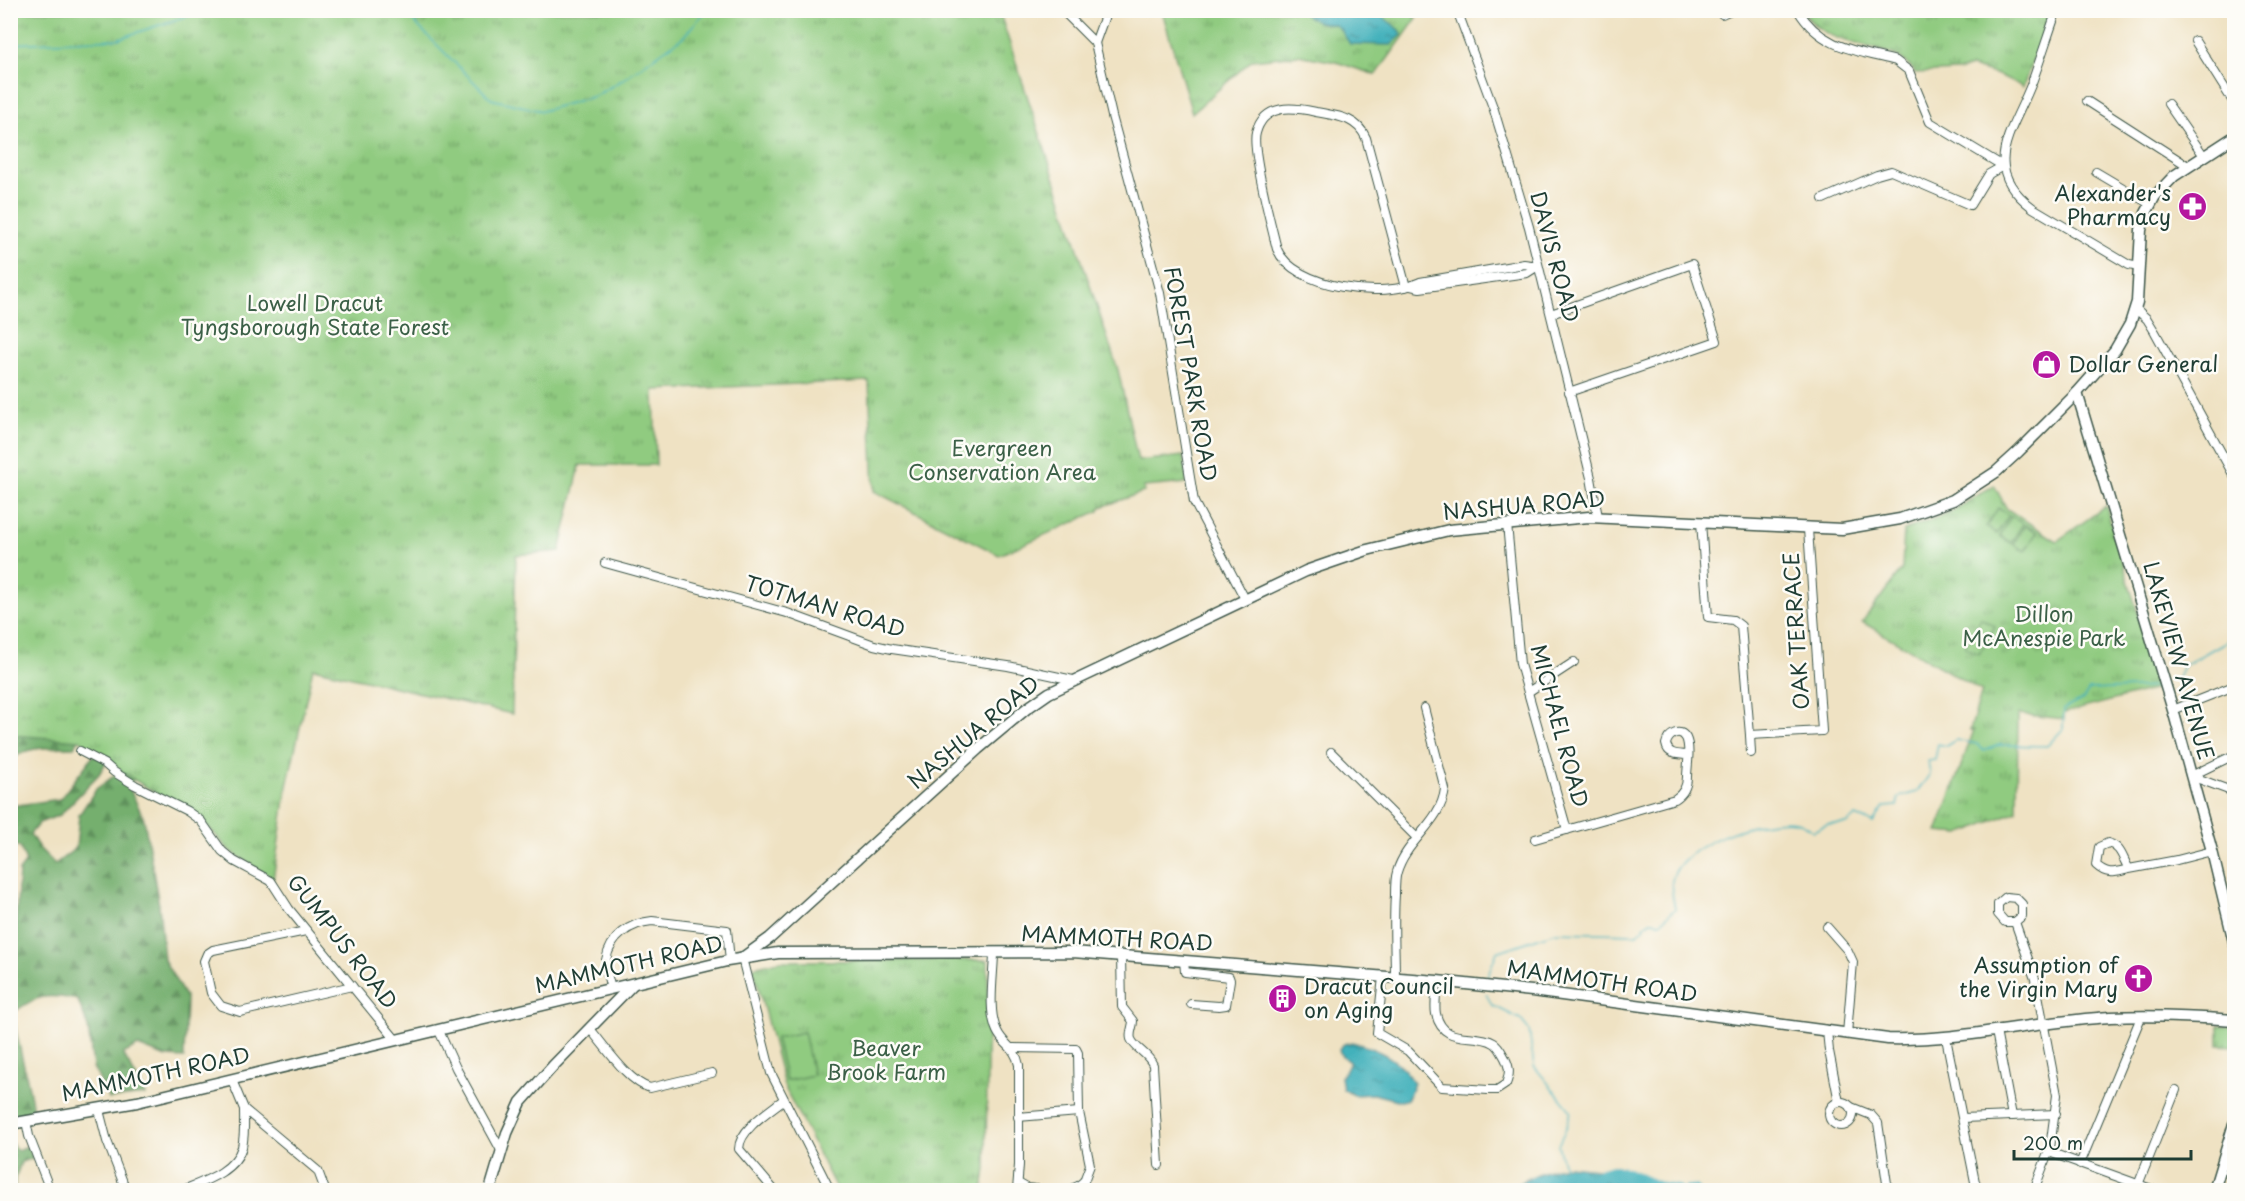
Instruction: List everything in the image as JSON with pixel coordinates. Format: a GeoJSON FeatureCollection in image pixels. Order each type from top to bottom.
{"type":"FeatureCollection","features":[{"type":"Feature","properties":{"kind":"main road","name":"NASHUA ROAD"},"geometry":{"type":"LineString","coordinates":[[742,958],[770,938],[1026,709],[1073,680],[1306,570],[1367,550],[1449,530],[1598,517],[1842,529],[1900,519],[1953,500],[1996,472],[2018,452],[2077,393],[2115,350],[2130,324],[2135,308],[2141,230],[2150,204],[2166,183],[2188,166],[2235,137]]}},
{"type":"Feature","properties":{"kind":"main road","name":"LAKEVIEW AVENUE"},"geometry":{"type":"LineString","coordinates":[[2077,393],[2173,710],[2235,942]]}},
{"type":"Feature","properties":{"kind":"main road","name":"MAMMOTH ROAD"},"geometry":{"type":"LineString","coordinates":[[10,1124],[99,1110],[742,958],[778,953],[1073,952],[1437,981],[1556,994],[1888,1039],[1946,1038],[2111,1017],[2174,1016],[2235,1020]]}},
{"type":"Feature","properties":{"kind":"main road"},"geometry":{"type":"LineString","coordinates":[[489,1191],[512,1119],[521,1102],[552,1066],[633,984]]}},
{"type":"Feature","properties":{"kind":"main road"},"geometry":{"type":"LineString","coordinates":[[595,993],[608,999],[611,1006]]}},
{"type":"Feature","properties":{"kind":"main road"},"geometry":{"type":"LineString","coordinates":[[2214,1191],[2229,1160],[2235,1124]]}},
{"type":"Feature","properties":{"kind":"street"},"geometry":{"type":"LineString","coordinates":[[1062,10],[1095,43],[1107,10]]}},
{"type":"Feature","properties":{"kind":"street","name":"DAVIS ROAD"},"geometry":{"type":"LineString","coordinates":[[1457,10],[1494,110],[1529,227],[1591,478],[1598,517]]}},
{"type":"Feature","properties":{"kind":"street"},"geometry":{"type":"LineString","coordinates":[[1722,14],[1731,10]]}},
{"type":"Feature","properties":{"kind":"street"},"geometry":{"type":"LineString","coordinates":[[1798,10],[1814,32],[1832,42],[1896,61],[1905,67],[1909,71],[1930,123],[2002,166]]}},
{"type":"Feature","properties":{"kind":"street"},"geometry":{"type":"LineString","coordinates":[[2057,10],[2030,87],[2007,136],[2002,166],[2012,189],[2033,208],[2129,265],[2139,267]]}},
{"type":"Feature","properties":{"kind":"street"},"geometry":{"type":"LineString","coordinates":[[2195,41],[2235,103]]}},
{"type":"Feature","properties":{"kind":"street","name":"FOREST PARK ROAD"},"geometry":{"type":"LineString","coordinates":[[1095,43],[1112,116],[1160,293],[1194,502],[1245,599]]}},
{"type":"Feature","properties":{"kind":"street"},"geometry":{"type":"LineString","coordinates":[[2087,100],[2188,166]]}},
{"type":"Feature","properties":{"kind":"street"},"geometry":{"type":"LineString","coordinates":[[2168,104],[2204,156]]}},
{"type":"Feature","properties":{"kind":"street"},"geometry":{"type":"LineString","coordinates":[[1408,287],[1366,141],[1360,129],[1350,120],[1342,117],[1296,108],[1282,108],[1268,114],[1257,129],[1254,143],[1276,246],[1283,261],[1298,272],[1345,288],[1373,290],[1420,288],[1527,273],[1538,266]]}},
{"type":"Feature","properties":{"kind":"street"},"geometry":{"type":"LineString","coordinates":[[1823,199],[1877,175],[1892,171],[1970,205],[1989,174],[2002,166]]}},
{"type":"Feature","properties":{"kind":"street"},"geometry":{"type":"LineString","coordinates":[[2096,172],[2150,204]]}},
{"type":"Feature","properties":{"kind":"street"},"geometry":{"type":"LineString","coordinates":[[1551,314],[1692,264],[1717,341],[1569,392]]}},
{"type":"Feature","properties":{"kind":"street"},"geometry":{"type":"LineString","coordinates":[[2135,308],[2147,319],[2235,476]]}},
{"type":"Feature","properties":{"kind":"street"},"geometry":{"type":"LineString","coordinates":[[1701,522],[1708,617],[1731,619],[1741,626],[1751,753]]}},
{"type":"Feature","properties":{"kind":"street","name":"MICHAEL ROAD"},"geometry":{"type":"LineString","coordinates":[[1507,524],[1519,658],[1567,830]]}},
{"type":"Feature","properties":{"kind":"street","name":"OAK TERRACE"},"geometry":{"type":"LineString","coordinates":[[1750,735],[1822,731],[1808,529]]}},
{"type":"Feature","properties":{"kind":"street","name":"TOTMAN ROAD"},"geometry":{"type":"LineString","coordinates":[[605,563],[787,613],[874,645],[1008,666],[1073,680]]}},
{"type":"Feature","properties":{"kind":"street"},"geometry":{"type":"LineString","coordinates":[[1528,692],[1574,662]]}},
{"type":"Feature","properties":{"kind":"street"},"geometry":{"type":"LineString","coordinates":[[2173,710],[2235,686]]}},
{"type":"Feature","properties":{"kind":"street"},"geometry":{"type":"LineString","coordinates":[[1395,978],[1394,906],[1397,872],[1417,838],[1433,819],[1443,801],[1445,789],[1424,708]]}},
{"type":"Feature","properties":{"kind":"street","name":"GUMPUS ROAD"},"geometry":{"type":"LineString","coordinates":[[80,752],[90,755],[128,780],[187,811],[201,821],[222,851],[234,861],[271,881],[306,931],[396,1040]]}},
{"type":"Feature","properties":{"kind":"street"},"geometry":{"type":"LineString","coordinates":[[1331,752],[1417,838]]}},
{"type":"Feature","properties":{"kind":"street"},"geometry":{"type":"LineString","coordinates":[[1535,839],[1677,798],[1687,784],[1687,754]]}},
{"type":"Feature","properties":{"kind":"street"},"geometry":{"type":"LineString","coordinates":[[2191,776],[2235,755]]}},
{"type":"Feature","properties":{"kind":"street"},"geometry":{"type":"LineString","coordinates":[[2191,776],[2235,792]]}},
{"type":"Feature","properties":{"kind":"street"},"geometry":{"type":"LineString","coordinates":[[2129,868],[2123,854],[2115,845],[2108,843],[2099,848],[2096,865],[2103,872],[2110,874],[2212,851]]}},
{"type":"Feature","properties":{"kind":"street"},"geometry":{"type":"LineString","coordinates":[[611,989],[606,961],[611,947],[619,934],[640,922],[651,921],[727,930],[730,961]]}},
{"type":"Feature","properties":{"kind":"street"},"geometry":{"type":"LineString","coordinates":[[2015,922],[2035,979],[2057,1095],[2049,1152],[2034,1191]]}},
{"type":"Feature","properties":{"kind":"street"},"geometry":{"type":"LineString","coordinates":[[1827,927],[1848,951],[1853,962],[1846,1034]]}},
{"type":"Feature","properties":{"kind":"street"},"geometry":{"type":"LineString","coordinates":[[306,931],[213,950],[207,954],[204,961],[211,993],[221,1006],[240,1012],[352,986]]}},
{"type":"Feature","properties":{"kind":"street"},"geometry":{"type":"LineString","coordinates":[[994,952],[992,1010],[994,1024],[998,1034],[1013,1048],[1019,1065],[1018,1187],[1044,1190],[1071,1189],[1078,1186],[1084,1181],[1090,1165],[1079,1112],[1078,1053],[1076,1049],[1013,1048]]}},
{"type":"Feature","properties":{"kind":"street"},"geometry":{"type":"LineString","coordinates":[[1122,956],[1122,1007],[1133,1021],[1130,1038],[1147,1053],[1153,1065],[1159,1165]]}},
{"type":"Feature","properties":{"kind":"street"},"geometry":{"type":"LineString","coordinates":[[742,958],[771,1073],[830,1191]]}},
{"type":"Feature","properties":{"kind":"street"},"geometry":{"type":"LineString","coordinates":[[1184,961],[1185,972],[1229,977],[1230,980],[1226,1005],[1191,1004]]}},
{"type":"Feature","properties":{"kind":"street"},"geometry":{"type":"LineString","coordinates":[[1383,977],[1377,1033],[1408,1051],[1442,1087],[1497,1090],[1506,1084],[1509,1077],[1510,1069],[1505,1058],[1497,1045],[1492,1042],[1456,1037],[1445,1029],[1436,1014],[1437,981]]}},
{"type":"Feature","properties":{"kind":"street"},"geometry":{"type":"LineString","coordinates":[[2079,1164],[2141,1017]]}},
{"type":"Feature","properties":{"kind":"street"},"geometry":{"type":"LineString","coordinates":[[590,1029],[641,1086],[650,1088],[712,1073]]}},
{"type":"Feature","properties":{"kind":"street"},"geometry":{"type":"LineString","coordinates":[[439,1031],[456,1068],[502,1152]]}},
{"type":"Feature","properties":{"kind":"street"},"geometry":{"type":"LineString","coordinates":[[1827,1031],[1839,1102]]}},
{"type":"Feature","properties":{"kind":"street"},"geometry":{"type":"LineString","coordinates":[[1996,1031],[2012,1116]]}},
{"type":"Feature","properties":{"kind":"street"},"geometry":{"type":"LineString","coordinates":[[1946,1038],[1976,1182],[1980,1191]]}},
{"type":"Feature","properties":{"kind":"street"},"geometry":{"type":"LineString","coordinates":[[183,1191],[223,1172],[234,1161],[241,1149],[244,1138],[244,1109],[232,1080]]}},
{"type":"Feature","properties":{"kind":"street"},"geometry":{"type":"LineString","coordinates":[[2138,1185],[2176,1089]]}},
{"type":"Feature","properties":{"kind":"street"},"geometry":{"type":"LineString","coordinates":[[774,1191],[739,1149],[739,1143],[742,1134],[783,1100]]}},
{"type":"Feature","properties":{"kind":"street"},"geometry":{"type":"LineString","coordinates":[[1851,1107],[1853,1113],[1851,1121],[1844,1126],[1835,1125],[1830,1119],[1829,1112],[1839,1102],[1845,1103],[1870,1115],[1878,1123],[1888,1191]]}},
{"type":"Feature","properties":{"kind":"street"},"geometry":{"type":"LineString","coordinates":[[244,1109],[318,1171],[325,1191]]}},
{"type":"Feature","properties":{"kind":"street"},"geometry":{"type":"LineString","coordinates":[[99,1110],[107,1141],[126,1191]]}},
{"type":"Feature","properties":{"kind":"street"},"geometry":{"type":"LineString","coordinates":[[1018,1117],[1079,1112]]}},
{"type":"Feature","properties":{"kind":"street"},"geometry":{"type":"LineString","coordinates":[[1963,1118],[2056,1114]]}},
{"type":"Feature","properties":{"kind":"street"},"geometry":{"type":"LineString","coordinates":[[26,1121],[29,1136],[50,1191]]}},
{"type":"Feature","properties":{"kind":"street"},"geometry":{"type":"LineString","coordinates":[[2049,1152],[2154,1191]]}},
{"type":"Feature","properties":{"kind":"green space"},"geometry":{"type":"Polygon","coordinates":[[[1406,10],[1417,18],[1376,75],[1336,62],[1298,55],[1252,60],[1192,113],[1162,11],[1406,10]]]}},
{"type":"Feature","properties":{"kind":"green space","name":"Lowell Dracut Tyngsborough State Forest"},"geometry":{"type":"Polygon","coordinates":[[[10,11],[999,11],[1118,370],[1138,461],[1183,456],[1187,483],[1144,487],[1144,492],[1101,507],[1099,511],[999,555],[874,491],[869,381],[654,390],[656,465],[580,465],[560,551],[516,555],[512,714],[313,668],[287,786],[273,880],[228,849],[203,821],[133,779],[80,740],[11,735],[10,11]]]}},
{"type":"Feature","properties":{"kind":"green space"},"geometry":{"type":"Polygon","coordinates":[[[1803,11],[2051,11],[2023,87],[2001,76],[1971,67],[1958,71],[1915,73],[1906,62],[1893,54],[1829,35],[1815,25],[1803,11]]]}},
{"type":"Feature","properties":{"kind":"green space","name":"Dillon McAnespie Park"},"geometry":{"type":"Polygon","coordinates":[[[1994,485],[2007,509],[2057,541],[2106,506],[2160,688],[2064,713],[2064,719],[2018,714],[2017,811],[1960,834],[1937,832],[1974,730],[1970,730],[1982,691],[1862,622],[1902,569],[1904,530],[1948,514],[1994,485]]]}},
{"type":"Feature","properties":{"kind":"green space"},"geometry":{"type":"Polygon","coordinates":[[[1998,508],[2009,515],[1997,534],[1986,527],[1998,508]]]}},
{"type":"Feature","properties":{"kind":"green space"},"geometry":{"type":"Polygon","coordinates":[[[2011,516],[2023,524],[2011,543],[2000,536],[2011,516]]]}},
{"type":"Feature","properties":{"kind":"green space"},"geometry":{"type":"Polygon","coordinates":[[[2025,525],[2037,532],[2025,551],[2013,544],[2025,525]]]}},
{"type":"Feature","properties":{"kind":"green space"},"geometry":{"type":"Polygon","coordinates":[[[1981,618],[1995,626],[1979,654],[1965,647],[1981,618]]]}},
{"type":"Feature","properties":{"kind":"green space"},"geometry":{"type":"Polygon","coordinates":[[[11,735],[79,740],[74,747],[32,750],[24,752],[11,761],[11,735]]]}},
{"type":"Feature","properties":{"kind":"green space"},"geometry":{"type":"Polygon","coordinates":[[[96,752],[107,761],[99,774],[60,815],[39,823],[30,834],[39,848],[55,864],[76,848],[79,815],[96,789],[121,771],[133,779],[129,787],[144,819],[159,905],[164,960],[186,998],[184,1058],[166,1057],[138,1046],[123,1054],[146,1095],[109,1099],[93,1067],[88,1027],[78,1000],[51,996],[37,999],[13,1013],[33,1110],[11,1118],[11,951],[14,952],[19,871],[26,862],[20,847],[11,844],[11,806],[60,799],[96,752]]]}},
{"type":"Feature","properties":{"kind":"green space","name":"Beaver Brook Farm"},"geometry":{"type":"Polygon","coordinates":[[[988,960],[986,1169],[983,1190],[837,1190],[784,1086],[753,967],[779,961],[988,960]]]}},
{"type":"Feature","properties":{"kind":"green space"},"geometry":{"type":"Polygon","coordinates":[[[2219,1025],[2234,1026],[2234,1046],[2219,1045],[2219,1025]]]}},
{"type":"Feature","properties":{"kind":"green space"},"geometry":{"type":"Polygon","coordinates":[[[804,1032],[813,1075],[786,1081],[776,1038],[804,1032]]]}},
{"type":"Feature","properties":{"kind":"green space"},"geometry":{"type":"Polygon","coordinates":[[[11,1143],[17,1150],[28,1146],[33,1158],[21,1162],[15,1179],[15,1190],[11,1190],[11,1159],[14,1156],[11,1154],[11,1143]]]}},
{"type":"Feature","properties":{"kind":"water"},"geometry":{"type":"Polygon","coordinates":[[[1299,11],[1375,11],[1400,30],[1402,35],[1391,45],[1350,44],[1335,25],[1318,22],[1299,11]]]}},
{"type":"Feature","properties":{"kind":"water"},"geometry":{"type":"Polygon","coordinates":[[[1352,1042],[1388,1056],[1402,1067],[1414,1083],[1408,1099],[1401,1101],[1373,1094],[1353,1095],[1343,1089],[1341,1077],[1350,1063],[1341,1055],[1339,1049],[1344,1044],[1352,1042]]]}},
{"type":"Feature","properties":{"kind":"water"},"geometry":{"type":"Polygon","coordinates":[[[1567,1166],[1617,1171],[1669,1190],[1624,1190],[1605,1185],[1572,1185],[1553,1190],[1509,1190],[1536,1175],[1567,1166]]]}},
{"type":"Feature","properties":{"kind":"waterway"},"geometry":{"type":"LineString","coordinates":[[10,44],[117,39],[193,14],[250,15],[256,10]]}},
{"type":"Feature","properties":{"kind":"waterway"},"geometry":{"type":"LineString","coordinates":[[402,10],[491,99],[542,111],[595,96],[622,80],[683,37],[704,10]]}},
{"type":"Feature","properties":{"kind":"waterway"},"geometry":{"type":"LineString","coordinates":[[2177,679],[2183,666],[2234,637]]}},
{"type":"Feature","properties":{"kind":"waterway"},"geometry":{"type":"LineString","coordinates":[[1487,977],[1497,952],[1556,932],[1637,934],[1650,921],[1661,922],[1675,909],[1672,881],[1678,868],[1689,855],[1724,835],[1764,823],[1782,821],[1799,823],[1813,831],[1828,824],[1846,824],[1856,816],[1873,823],[1884,807],[1897,806],[1899,797],[1917,792],[1930,774],[1928,761],[1935,760],[1938,744],[1946,746],[1956,740],[1977,744],[1984,751],[1999,745],[2047,746],[2063,729],[2064,709],[2083,699],[2089,690],[2157,687]]}},
{"type":"Feature","properties":{"kind":"waterway"},"geometry":{"type":"LineString","coordinates":[[1486,994],[1492,1005],[1520,1019],[1529,1030],[1534,1066],[1571,1111],[1558,1145],[1564,1167]]}},
{"type":"Feature","properties":{"kind":"waterway"},"geometry":{"type":"LineString","coordinates":[[1599,1174],[1612,1170],[1625,1172],[1662,1188],[1678,1190]]}},
{"type":"Feature","properties":{"kind":"waterway"},"geometry":{"type":"LineString","coordinates":[[1689,1190],[1695,1190]]}},
{"type":"Feature","properties":{"kind":"place","name":"Alexander's Pharmacy"},"geometry":{"type":"Point","coordinates":[2192,206]}},
{"type":"Feature","properties":{"kind":"place","name":"Dollar General"},"geometry":{"type":"Point","coordinates":[2047,365]}},
{"type":"Feature","properties":{"kind":"place","name":"Assumption of the Virgin Mary"},"geometry":{"type":"Point","coordinates":[2139,978]}},
{"type":"Feature","properties":{"kind":"place","name":"Dracut Council on Aging"},"geometry":{"type":"Point","coordinates":[1283,999]}},
{"type":"Feature","properties":{"kind":"park label","name":"Evergreen Conservation Area"},"geometry":{"type":"Point","coordinates":[1002,461]}}]}
